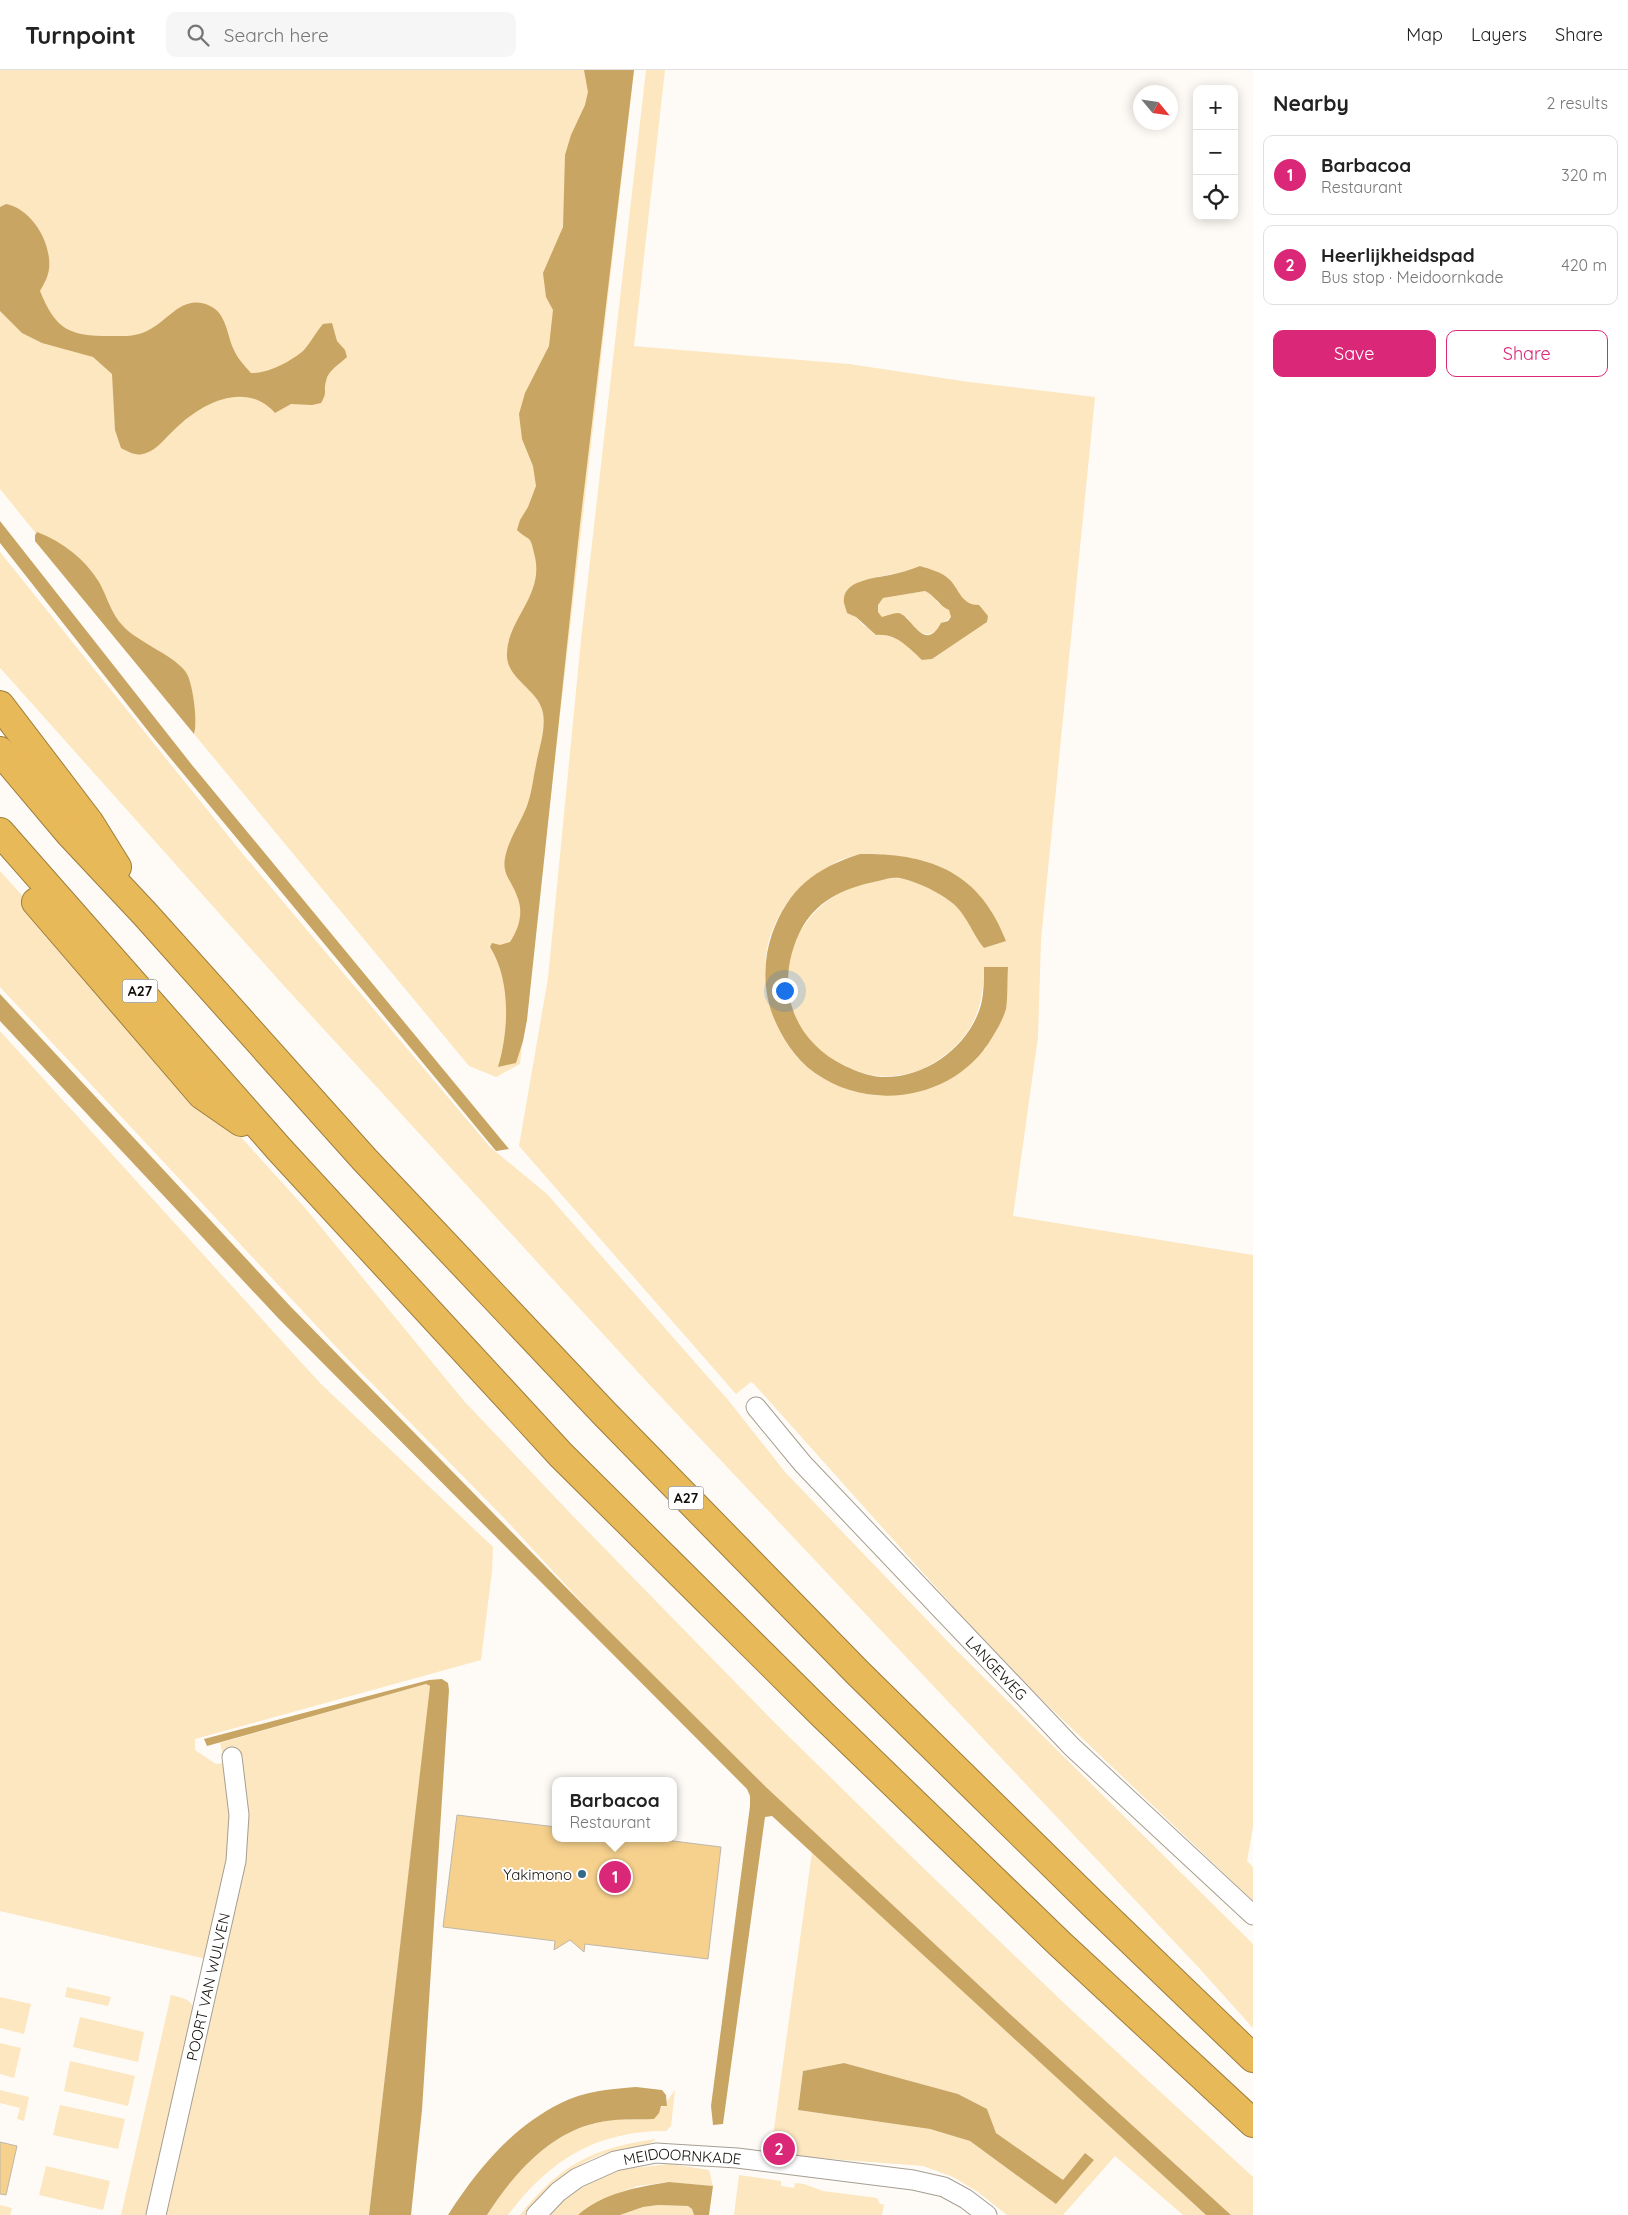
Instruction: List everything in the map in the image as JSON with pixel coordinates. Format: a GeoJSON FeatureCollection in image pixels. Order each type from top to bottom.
{"type":"FeatureCollection","features":[{"type":"Feature","properties":{"kind":"highway","name":"A27"},"geometry":{"type":"LineString","coordinates":[[0,706],[89,822],[144,914]]}},
{"type":"Feature","properties":{"kind":"highway","name":"A27"},"geometry":{"type":"LineString","coordinates":[[0,751],[70,834],[365,1160],[604,1413],[858,1673],[1253,2058]]}},
{"type":"Feature","properties":{"kind":"highway","name":"A27"},"geometry":{"type":"LineString","coordinates":[[0,832],[279,1149],[561,1455],[822,1714],[1058,1943],[1253,2123]]}},
{"type":"Feature","properties":{"kind":"highway","name":"A27"},"geometry":{"type":"LineString","coordinates":[[0,860],[202,1095],[279,1149]]}},
{"type":"Feature","properties":{"kind":"street","name":"LANGEWEG"},"geometry":{"type":"LineString","coordinates":[[756,1406],[803,1464],[1072,1747],[1253,1915]]}},
{"type":"Feature","properties":{"kind":"street","name":"POORT VAN WULVEN"},"geometry":{"type":"LineString","coordinates":[[156,2215],[236,1861],[239,1814],[232,1757]]}},
{"type":"Feature","properties":{"kind":"street","name":"MEIDOORNKADE"},"geometry":{"type":"LineString","coordinates":[[536,2215],[558,2192],[577,2178],[615,2161],[656,2153],[737,2158],[913,2180],[944,2187],[966,2198],[987,2215]]}},
{"type":"Feature","properties":{"kind":"shaded area"},"geometry":{"type":"Polygon","coordinates":[[[0,70],[634,70],[520,1064],[496,1077],[469,1066],[194,734],[195,730],[0,489],[0,70]]]}},
{"type":"Feature","properties":{"kind":"shaded area"},"geometry":{"type":"Polygon","coordinates":[[[584,70],[634,70],[580,524],[527,1020],[516,1063],[498,1067],[506,1022],[505,990],[497,960],[490,947],[492,943],[500,945],[510,942],[520,920],[519,902],[506,874],[504,864],[509,844],[529,801],[544,726],[540,705],[511,670],[507,653],[513,628],[531,593],[535,581],[536,568],[531,542],[517,530],[536,486],[533,466],[522,439],[519,414],[525,393],[549,346],[553,310],[546,297],[543,273],[563,227],[565,155],[571,135],[585,105],[588,92],[584,70]]]}},
{"type":"Feature","properties":{"kind":"shaded area"},"geometry":{"type":"Polygon","coordinates":[[[646,70],[665,70],[634,346],[849,364],[969,382],[1095,397],[1041,940],[1038,1037],[1013,1216],[1253,1255],[1253,1827],[1247,1861],[1253,1867],[1253,1901],[1043,1701],[966,1621],[754,1384],[751,1382],[736,1394],[519,1146],[548,978],[581,640],[646,70]],[[920,566],[903,572],[877,577],[856,617],[864,626],[903,642],[922,660],[932,659],[987,622],[972,605],[964,601],[958,591],[935,571],[920,566]],[[860,854],[841,860],[817,875],[788,901],[775,924],[768,943],[765,966],[766,984],[774,1019],[782,1035],[803,1063],[824,1079],[839,1086],[880,1096],[986,1049],[984,967],[978,1010],[973,1022],[958,1044],[935,1062],[914,1072],[892,1076],[870,1075],[843,1065],[819,1051],[811,1043],[796,1019],[789,994],[788,969],[794,946],[805,924],[822,905],[844,891],[870,882],[900,878],[929,888],[957,907],[984,948],[1006,941],[990,908],[881,854],[860,854]]]}},
{"type":"Feature","properties":{"kind":"shaded area"},"geometry":{"type":"Polygon","coordinates":[[[6,204],[15,207],[32,220],[44,238],[49,259],[49,269],[47,278],[40,291],[58,322],[74,332],[96,336],[138,334],[155,327],[184,306],[191,303],[200,303],[210,306],[220,314],[235,352],[251,373],[272,369],[293,358],[304,350],[323,324],[332,323],[337,341],[345,350],[347,357],[327,377],[321,403],[312,405],[291,404],[275,413],[263,403],[251,398],[237,397],[224,399],[210,404],[186,419],[158,446],[150,451],[136,454],[121,448],[115,430],[112,374],[93,357],[42,343],[22,333],[0,311],[0,207],[6,204]]]}},
{"type":"Feature","properties":{"kind":"shaded area"},"geometry":{"type":"Polygon","coordinates":[[[0,521],[192,765],[509,1149],[496,1151],[152,736],[0,543],[0,521]]]}},
{"type":"Feature","properties":{"kind":"shaded area"},"geometry":{"type":"Polygon","coordinates":[[[37,532],[64,546],[80,559],[99,582],[112,610],[123,626],[129,632],[175,662],[187,674],[193,695],[195,713],[194,734],[35,541],[37,532]]]}},
{"type":"Feature","properties":{"kind":"shaded area"},"geometry":{"type":"Polygon","coordinates":[[[0,552],[242,853],[490,1147],[547,1194],[729,1401],[785,1472],[952,1646],[1253,1944],[1253,2028],[1199,1968],[647,1382],[285,987],[0,668],[0,552]]]}},
{"type":"Feature","properties":{"kind":"shaded area"},"geometry":{"type":"Polygon","coordinates":[[[920,566],[936,571],[950,580],[965,600],[979,605],[988,616],[987,622],[932,659],[922,660],[896,639],[890,636],[876,635],[856,617],[847,613],[844,602],[846,592],[850,587],[862,581],[920,566]],[[925,591],[883,598],[878,605],[878,612],[882,617],[896,613],[903,615],[923,634],[929,635],[935,632],[941,623],[948,621],[951,617],[949,610],[925,591]]]}},
{"type":"Feature","properties":{"kind":"shaded area"},"geometry":{"type":"Polygon","coordinates":[[[925,591],[935,596],[937,602],[949,610],[951,617],[931,634],[919,631],[907,617],[882,617],[878,612],[878,605],[883,598],[925,591]]]}},
{"type":"Feature","properties":{"kind":"shaded area"},"geometry":{"type":"Polygon","coordinates":[[[860,854],[909,857],[950,871],[967,883],[982,898],[995,917],[1006,941],[984,948],[961,912],[951,902],[922,885],[900,878],[888,879],[846,890],[826,901],[810,916],[803,926],[794,946],[789,967],[788,987],[792,1006],[799,1024],[811,1040],[826,1054],[845,1066],[871,1076],[897,1076],[914,1073],[943,1058],[956,1047],[975,1020],[982,1000],[984,967],[1008,967],[1005,1013],[995,1033],[978,1057],[959,1074],[937,1086],[913,1093],[888,1096],[862,1093],[838,1086],[815,1073],[795,1055],[785,1040],[773,1016],[767,996],[765,975],[769,944],[786,904],[805,882],[816,874],[829,866],[860,854]]]}},
{"type":"Feature","properties":{"kind":"shaded area"},"geometry":{"type":"Polygon","coordinates":[[[0,871],[306,1209],[464,1401],[571,1514],[777,1725],[915,1860],[1067,2006],[1253,2177],[1253,2215],[1231,2215],[1011,2015],[767,1788],[597,1619],[505,1519],[340,1351],[0,987],[0,871]]]}},
{"type":"Feature","properties":{"kind":"shaded area"},"geometry":{"type":"Polygon","coordinates":[[[0,994],[291,1307],[597,1619],[767,1788],[1011,2015],[1231,2215],[1206,2215],[772,1816],[765,1817],[723,2124],[713,2125],[711,2106],[750,1806],[750,1796],[747,1789],[279,1319],[0,1021],[0,994]]]}},
{"type":"Feature","properties":{"kind":"shaded area"},"geometry":{"type":"Polygon","coordinates":[[[0,1031],[320,1383],[493,1547],[492,1571],[481,1660],[195,1739],[195,1750],[216,1764],[225,1763],[229,1790],[230,1848],[206,1959],[0,1911],[0,1031]]]}},
{"type":"Feature","properties":{"kind":"shaded area"},"geometry":{"type":"Polygon","coordinates":[[[442,1679],[448,1683],[449,1690],[422,2110],[411,2215],[369,2215],[430,1686],[426,1684],[207,1746],[204,1739],[429,1680],[442,1679]]]}},
{"type":"Feature","properties":{"kind":"shaded area"},"geometry":{"type":"Polygon","coordinates":[[[426,1684],[430,1686],[430,1690],[369,2215],[163,2215],[246,1830],[245,1790],[238,1749],[222,1752],[220,1743],[426,1684]]]}},
{"type":"Feature","properties":{"kind":"shaded area"},"geometry":{"type":"Polygon","coordinates":[[[812,1852],[1206,2215],[1183,2215],[1115,2156],[1063,2215],[1007,2215],[978,2192],[953,2177],[923,2166],[778,2155],[771,2151],[812,1852]],[[844,2063],[803,2071],[798,2110],[930,2129],[970,2141],[1056,2204],[1094,2160],[1085,2153],[1063,2181],[996,2133],[987,2109],[958,2094],[844,2063]]]}},
{"type":"Feature","properties":{"kind":"shaded area"},"geometry":{"type":"Polygon","coordinates":[[[67,1987],[111,1997],[108,2006],[65,1997],[67,1987]]]}},
{"type":"Feature","properties":{"kind":"shaded area"},"geometry":{"type":"Polygon","coordinates":[[[171,1995],[188,2001],[194,2010],[147,2215],[121,2215],[171,1995]]]}},
{"type":"Feature","properties":{"kind":"shaded area"},"geometry":{"type":"Polygon","coordinates":[[[0,1997],[31,2004],[24,2034],[0,2028],[0,1997]]]}},
{"type":"Feature","properties":{"kind":"shaded area"},"geometry":{"type":"Polygon","coordinates":[[[80,2017],[144,2032],[138,2062],[73,2047],[80,2017]]]}},
{"type":"Feature","properties":{"kind":"shaded area"},"geometry":{"type":"Polygon","coordinates":[[[0,2043],[21,2048],[14,2078],[0,2074],[0,2043]]]}},
{"type":"Feature","properties":{"kind":"shaded area"},"geometry":{"type":"Polygon","coordinates":[[[70,2061],[135,2076],[128,2106],[64,2091],[70,2061]]]}},
{"type":"Feature","properties":{"kind":"shaded area"},"geometry":{"type":"Polygon","coordinates":[[[844,2063],[958,2094],[987,2109],[996,2133],[1063,2180],[1085,2153],[1094,2160],[1056,2204],[970,2141],[930,2129],[798,2110],[803,2071],[844,2063]]]}},
{"type":"Feature","properties":{"kind":"shaded area"},"geometry":{"type":"Polygon","coordinates":[[[636,2087],[662,2090],[666,2095],[667,2106],[661,2106],[659,2113],[654,2119],[610,2120],[579,2129],[562,2137],[533,2158],[508,2186],[487,2215],[448,2215],[471,2182],[497,2151],[511,2137],[543,2113],[570,2099],[588,2093],[636,2087]]]}},
{"type":"Feature","properties":{"kind":"shaded area"},"geometry":{"type":"Polygon","coordinates":[[[0,2090],[29,2097],[24,2121],[17,2119],[20,2108],[0,2103],[0,2090]]]}},
{"type":"Feature","properties":{"kind":"shaded area"},"geometry":{"type":"Polygon","coordinates":[[[675,2090],[671,2126],[666,2131],[641,2132],[617,2136],[576,2152],[540,2179],[508,2215],[487,2215],[520,2171],[533,2158],[563,2136],[580,2128],[602,2122],[616,2119],[635,2120],[658,2108],[667,2106],[667,2101],[675,2090]]]}},
{"type":"Feature","properties":{"kind":"shaded area"},"geometry":{"type":"Polygon","coordinates":[[[60,2105],[125,2119],[118,2149],[53,2135],[60,2105]]]}},
{"type":"Feature","properties":{"kind":"shaded area"},"geometry":{"type":"Polygon","coordinates":[[[656,2139],[646,2145],[601,2155],[579,2166],[550,2188],[525,2215],[520,2215],[549,2183],[579,2162],[613,2148],[656,2139]]]}},
{"type":"Feature","properties":{"kind":"shaded area"},"geometry":{"type":"Polygon","coordinates":[[[670,2164],[709,2170],[713,2186],[669,2182],[638,2186],[600,2200],[578,2215],[549,2215],[567,2195],[601,2177],[624,2169],[670,2164]]]}},
{"type":"Feature","properties":{"kind":"shaded area"},"geometry":{"type":"Polygon","coordinates":[[[46,2166],[110,2181],[103,2210],[39,2195],[46,2166]]]}},
{"type":"Feature","properties":{"kind":"shaded area"},"geometry":{"type":"Polygon","coordinates":[[[739,2175],[781,2181],[781,2186],[794,2188],[795,2183],[804,2184],[823,2191],[877,2198],[880,2204],[884,2204],[882,2215],[734,2215],[739,2175]]]}},
{"type":"Feature","properties":{"kind":"shaded area"},"geometry":{"type":"Polygon","coordinates":[[[669,2182],[713,2186],[709,2215],[694,2215],[692,2209],[688,2206],[658,2205],[643,2207],[620,2215],[578,2215],[588,2207],[609,2196],[645,2186],[669,2182]]]}},
{"type":"Feature","properties":{"kind":"shaded area"},"geometry":{"type":"Polygon","coordinates":[[[0,2205],[12,2208],[10,2215],[0,2215],[0,2205]]]}},
{"type":"Feature","properties":{"kind":"shaded area"},"geometry":{"type":"Polygon","coordinates":[[[658,2205],[688,2206],[692,2209],[694,2215],[620,2215],[643,2207],[658,2205]]]}},
{"type":"Feature","properties":{"kind":"building"},"geometry":{"type":"Polygon","coordinates":[[[457,1815],[552,1827],[552,1842],[677,1842],[721,1847],[708,1959],[585,1944],[584,1952],[570,1940],[554,1950],[555,1941],[443,1927],[457,1815]]]}},
{"type":"Feature","properties":{"kind":"building"},"geometry":{"type":"Polygon","coordinates":[[[0,2142],[17,2146],[6,2195],[0,2194],[0,2142]]]}},
{"type":"Feature","properties":{"kind":"place","name":"Yakimono"},"geometry":{"type":"Point","coordinates":[582,1874]}},
{"type":"Feature","properties":{"kind":"place","name":"Barbacoa"},"geometry":{"type":"Point","coordinates":[615,1877]}},
{"type":"Feature","properties":{"kind":"place","name":"Heerlijkheidspad"},"geometry":{"type":"Point","coordinates":[779,2149]}}]}
